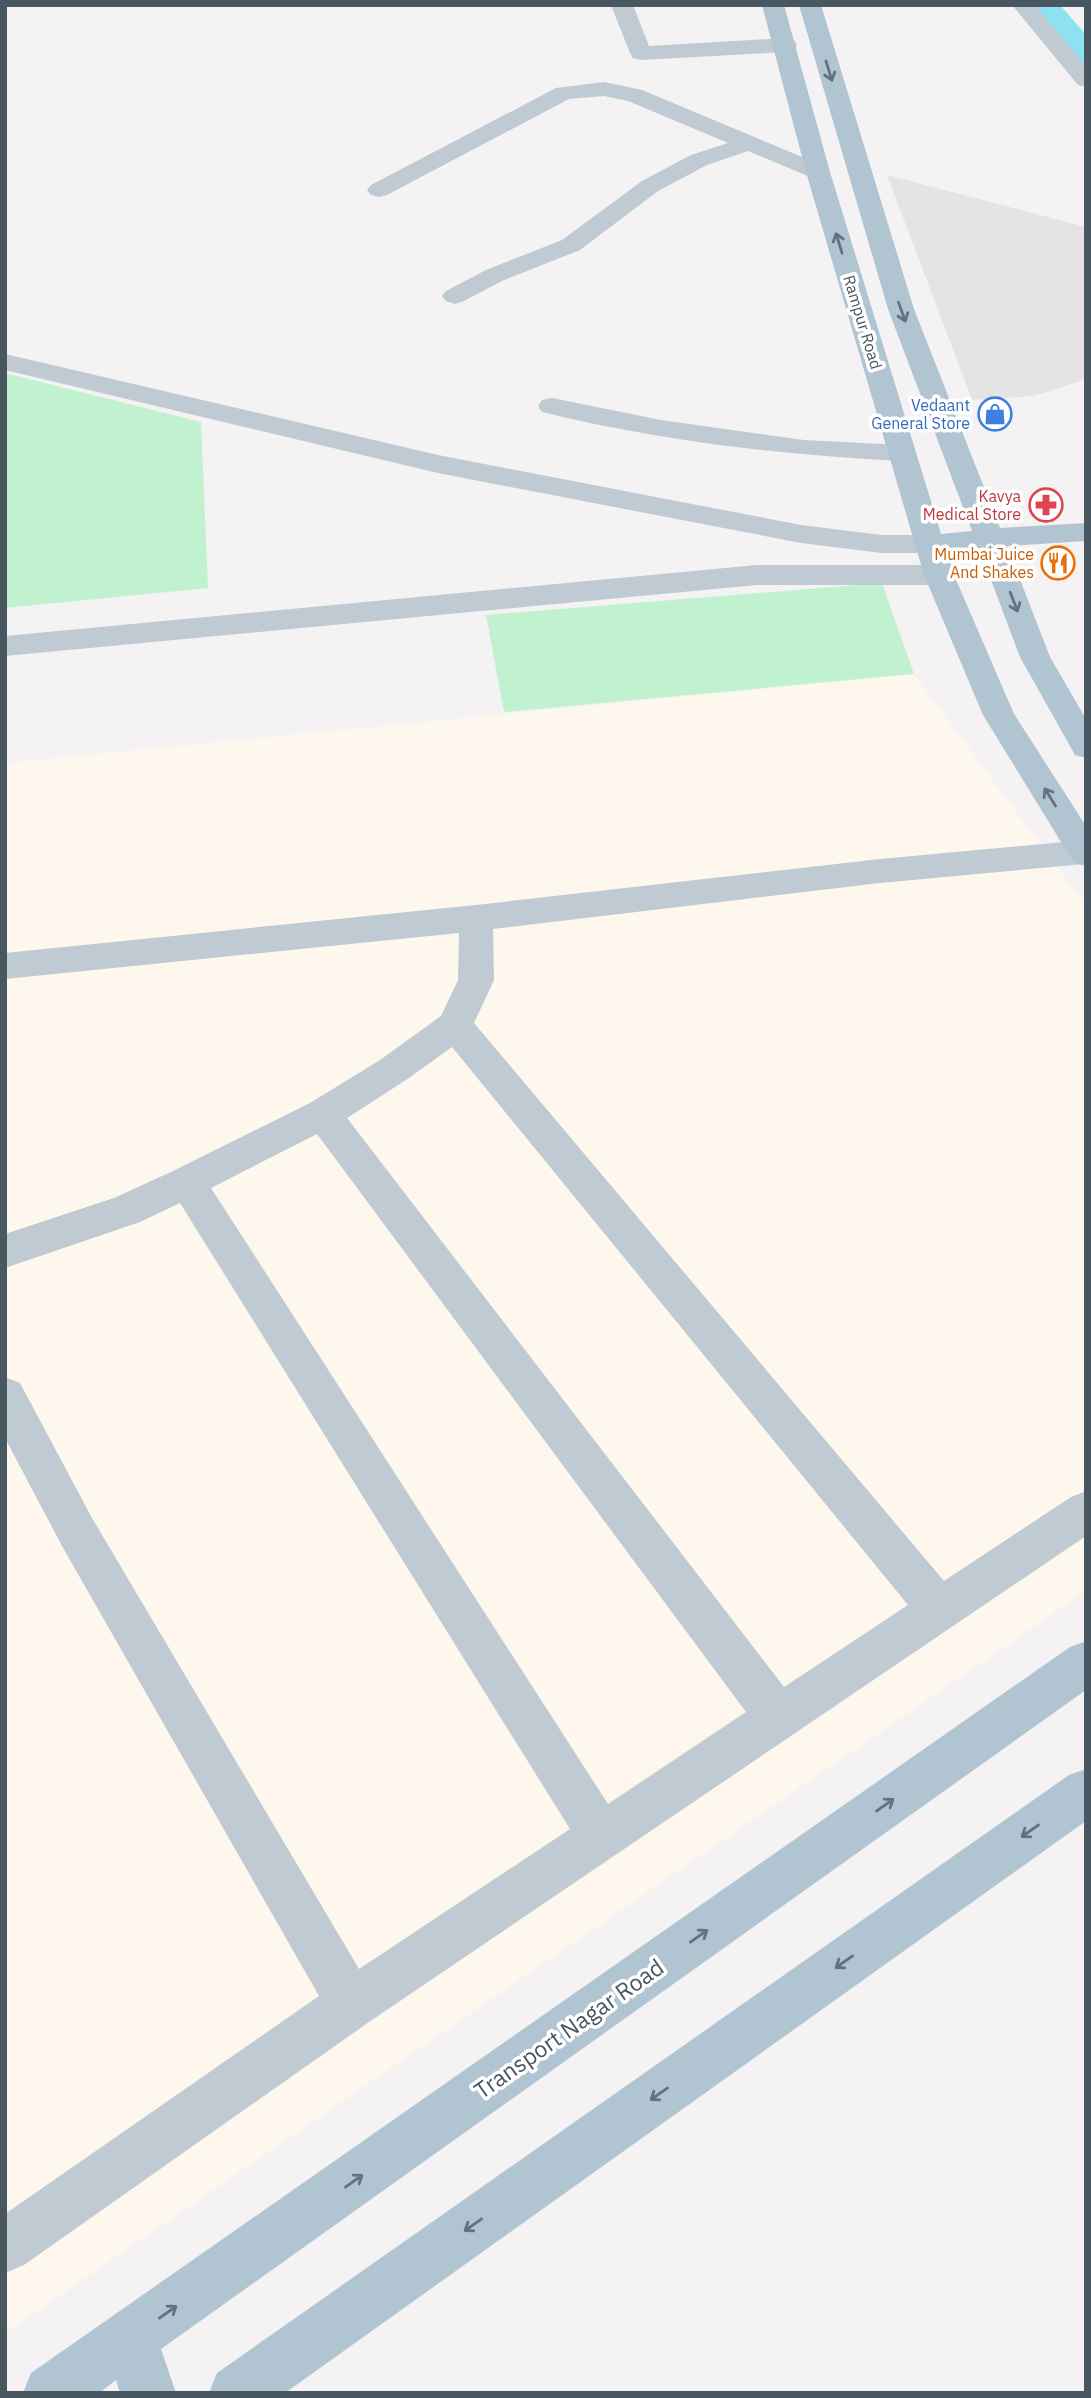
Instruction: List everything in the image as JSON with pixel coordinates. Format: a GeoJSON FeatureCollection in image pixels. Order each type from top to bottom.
{"type":"FeatureCollection","features":[{"type":"Feature","properties":{"kind":"main road","name":"Rampur Road"},"geometry":{"type":"LineString","coordinates":[[773,5],[786,45],[818,172],[939,575],[999,715],[1085,853]]}},
{"type":"Feature","properties":{"kind":"main road"},"geometry":{"type":"LineString","coordinates":[[810,5],[901,309],[1035,657],[1086,747]]}},
{"type":"Feature","properties":{"kind":"main road"},"geometry":{"type":"LineString","coordinates":[[929,544],[1051,532],[1086,532]]}},
{"type":"Feature","properties":{"kind":"main road","name":"Transport Nagar Road"},"geometry":{"type":"LineString","coordinates":[[51,2393],[1086,1663]]}},
{"type":"Feature","properties":{"kind":"main road"},"geometry":{"type":"LineString","coordinates":[[237,2393],[1086,1791]]}},
{"type":"Feature","properties":{"kind":"main road"},"geometry":{"type":"LineString","coordinates":[[130,2339],[148,2393]]}},
{"type":"Feature","properties":{"kind":"street"},"geometry":{"type":"LineString","coordinates":[[622,5],[641,53],[786,45]]}},
{"type":"Feature","properties":{"kind":"street"},"geometry":{"type":"LineString","coordinates":[[1023,5],[1075,52],[1086,80]]}},
{"type":"Feature","properties":{"kind":"street"},"geometry":{"type":"LineString","coordinates":[[379,190],[564,93],[604,89],[634,95],[818,172]]}},
{"type":"Feature","properties":{"kind":"street"},"geometry":{"type":"LineString","coordinates":[[455,296],[495,275],[571,245],[650,186],[698,160],[750,143]]}},
{"type":"Feature","properties":{"kind":"street"},"geometry":{"type":"LineString","coordinates":[[5,362],[438,464],[801,534],[881,544],[929,544]]}},
{"type":"Feature","properties":{"kind":"street"},"geometry":{"type":"LineString","coordinates":[[552,406],[661,428],[804,448],[902,453]]}},
{"type":"Feature","properties":{"kind":"street"},"geometry":{"type":"LineString","coordinates":[[5,646],[757,575],[939,575]]}},
{"type":"Feature","properties":{"kind":"street"},"geometry":{"type":"LineString","coordinates":[[5,966],[476,918],[880,871],[1085,853]]}},
{"type":"Feature","properties":{"kind":"street"},"geometry":{"type":"LineString","coordinates":[[5,1251],[126,1210],[187,1182],[323,1114],[393,1070],[454,1025],[475,980],[476,918]]}},
{"type":"Feature","properties":{"kind":"street"},"geometry":{"type":"LineString","coordinates":[[454,1025],[939,1609]]}},
{"type":"Feature","properties":{"kind":"street"},"geometry":{"type":"LineString","coordinates":[[323,1114],[779,1718]]}},
{"type":"Feature","properties":{"kind":"street"},"geometry":{"type":"LineString","coordinates":[[187,1182],[602,1838]]}},
{"type":"Feature","properties":{"kind":"street"},"geometry":{"type":"LineString","coordinates":[[5,1396],[77,1532],[351,2004]]}},
{"type":"Feature","properties":{"kind":"street"},"geometry":{"type":"LineString","coordinates":[[5,2246],[351,2004],[1086,1511]]}},
{"type":"Feature","properties":{"kind":"shaded area"},"geometry":{"type":"Polygon","coordinates":[[[887,175],[1086,227],[1086,379],[1034,396],[972,400],[887,175]]]}},
{"type":"Feature","properties":{"kind":"shaded area"},"geometry":{"type":"Polygon","coordinates":[[[914,674],[1086,906],[1086,1591],[5,2333],[5,763],[914,674]]]}},
{"type":"Feature","properties":{"kind":"green space"},"geometry":{"type":"Polygon","coordinates":[[[5,373],[201,422],[208,588],[5,608],[5,373]]]}},
{"type":"Feature","properties":{"kind":"green space"},"geometry":{"type":"Polygon","coordinates":[[[882,583],[914,674],[504,712],[486,615],[882,583]]]}},
{"type":"Feature","properties":{"kind":"waterway"},"geometry":{"type":"LineString","coordinates":[[1042,5],[1086,55]]}},
{"type":"Feature","properties":{"kind":"place","name":"Vedaant General Store"},"geometry":{"type":"Point","coordinates":[995,414]}},
{"type":"Feature","properties":{"kind":"place","name":"Kavya Medical Store"},"geometry":{"type":"Point","coordinates":[1046,505]}},
{"type":"Feature","properties":{"kind":"place","name":"Mumbai Juice And Shakes"},"geometry":{"type":"Point","coordinates":[1058,563]}}]}
